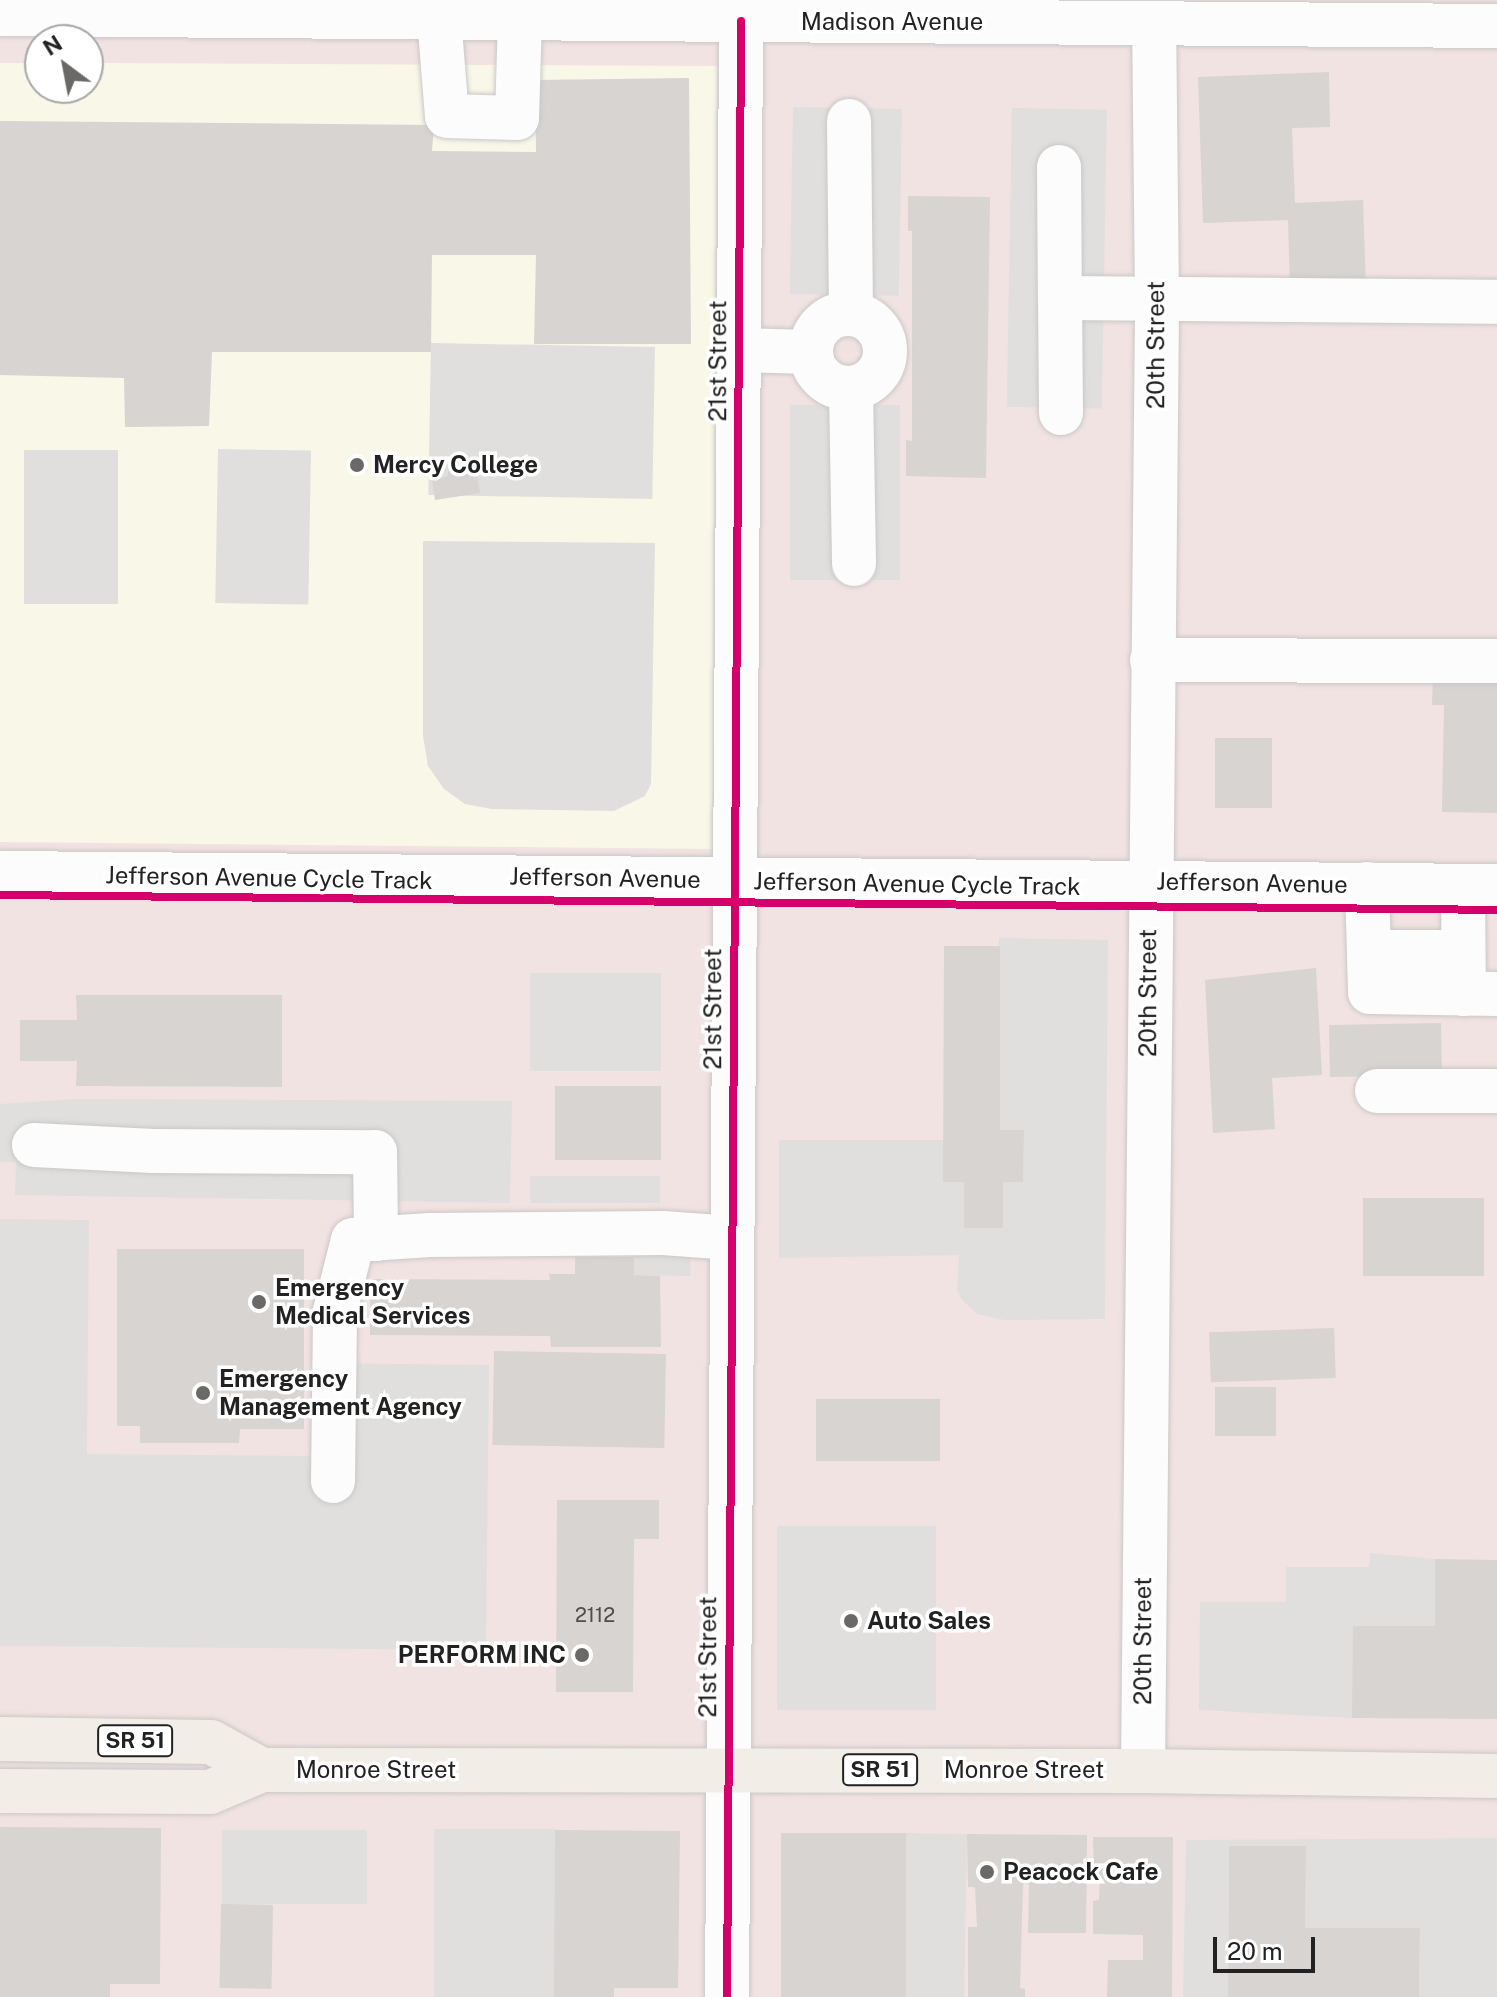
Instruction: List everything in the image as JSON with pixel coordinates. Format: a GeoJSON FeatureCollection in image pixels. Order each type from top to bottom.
{"type":"FeatureCollection","features":[{"type":"Feature","properties":{"kind":"main road","name":"Monroe Street"},"geometry":{"type":"LineString","coordinates":[[0,1739],[211,1742],[262,1770]]}},
{"type":"Feature","properties":{"kind":"main road","name":"Monroe Street"},"geometry":{"type":"LineString","coordinates":[[0,1791],[210,1792],[262,1770],[1143,1771],[1497,1776]]}},
{"type":"Feature","properties":{"kind":"street","name":"Madison Avenue"},"geometry":{"type":"LineString","coordinates":[[0,14],[520,19],[817,11],[1154,24],[1349,12],[1497,26]]}},
{"type":"Feature","properties":{"kind":"street","name":"21st Street"},"geometry":{"type":"LineString","coordinates":[[717,14],[738,350],[727,1997]]}},
{"type":"Feature","properties":{"kind":"street"},"geometry":{"type":"LineString","coordinates":[[439,17],[447,116],[517,118],[520,19]]}},
{"type":"Feature","properties":{"kind":"street","name":"20th Street"},"geometry":{"type":"LineString","coordinates":[[1143,1771],[1149,881],[1157,300],[1154,24]]}},
{"type":"Feature","properties":{"kind":"street"},"geometry":{"type":"LineString","coordinates":[[849,121],[851,313]]}},
{"type":"Feature","properties":{"kind":"street"},"geometry":{"type":"LineString","coordinates":[[1059,167],[1061,413]]}},
{"type":"Feature","properties":{"kind":"street"},"geometry":{"type":"LineString","coordinates":[[1060,298],[1497,302]]}},
{"type":"Feature","properties":{"kind":"street"},"geometry":{"type":"LineString","coordinates":[[851,313],[874,324],[886,345],[886,358],[874,379],[851,389],[828,383],[819,375],[810,352],[812,340],[827,320],[851,313]]}},
{"type":"Feature","properties":{"kind":"street"},"geometry":{"type":"LineString","coordinates":[[738,350],[810,352]]}},
{"type":"Feature","properties":{"kind":"street"},"geometry":{"type":"LineString","coordinates":[[851,389],[854,564]]}},
{"type":"Feature","properties":{"kind":"street"},"geometry":{"type":"LineString","coordinates":[[1152,660],[1497,661]]}},
{"type":"Feature","properties":{"kind":"street","name":"Jefferson Avenue"},"geometry":{"type":"LineString","coordinates":[[0,873],[1480,886]]}},
{"type":"Feature","properties":{"kind":"street"},"geometry":{"type":"LineString","coordinates":[[1367,884],[1370,992],[1475,980],[1480,886]]}},
{"type":"Feature","properties":{"kind":"street"},"geometry":{"type":"LineString","coordinates":[[1377,1091],[1497,1091]]}},
{"type":"Feature","properties":{"kind":"street"},"geometry":{"type":"LineString","coordinates":[[34,1145],[153,1151],[375,1152],[376,1239]]}},
{"type":"Feature","properties":{"kind":"street"},"geometry":{"type":"LineString","coordinates":[[333,1481],[335,1311],[353,1240],[663,1233],[732,1238]]}},
{"type":"Feature","properties":{"kind":"shaded area"},"geometry":{"type":"Polygon","coordinates":[[[0,0],[1497,0],[1497,1997],[0,1997],[0,0]]]}},
{"type":"Feature","properties":{"kind":"shaded area","name":"Mercy College"},"geometry":{"type":"Polygon","coordinates":[[[0,63],[24,63],[24,104],[104,104],[104,63],[717,66],[712,849],[0,842],[0,63]]]}},
{"type":"Feature","properties":{"kind":"shaded area"},"geometry":{"type":"Polygon","coordinates":[[[793,107],[902,109],[899,296],[790,294],[793,107]]]}},
{"type":"Feature","properties":{"kind":"shaded area"},"geometry":{"type":"Polygon","coordinates":[[[1012,108],[1107,110],[1102,409],[1007,407],[1012,108]]]}},
{"type":"Feature","properties":{"kind":"shaded area"},"geometry":{"type":"Polygon","coordinates":[[[431,343],[655,347],[652,499],[428,495],[431,343]]]}},
{"type":"Feature","properties":{"kind":"shaded area"},"geometry":{"type":"Polygon","coordinates":[[[790,405],[900,405],[900,580],[790,580],[790,405]]]}},
{"type":"Feature","properties":{"kind":"shaded area"},"geometry":{"type":"Polygon","coordinates":[[[218,449],[311,451],[308,605],[215,603],[218,449]]]}},
{"type":"Feature","properties":{"kind":"shaded area"},"geometry":{"type":"Polygon","coordinates":[[[24,450],[118,450],[118,604],[24,604],[24,450]]]}},
{"type":"Feature","properties":{"kind":"shaded area"},"geometry":{"type":"Polygon","coordinates":[[[423,541],[655,543],[651,784],[645,796],[614,811],[491,809],[465,804],[444,789],[428,766],[423,736],[423,541]]]}},
{"type":"Feature","properties":{"kind":"shaded area"},"geometry":{"type":"Polygon","coordinates":[[[999,938],[1108,940],[1105,1319],[1004,1320],[977,1314],[962,1300],[957,1290],[959,1255],[779,1258],[779,1140],[943,1140],[1003,1182],[1023,1181],[1024,1131],[1000,1130],[999,938]]]}},
{"type":"Feature","properties":{"kind":"shaded area"},"geometry":{"type":"Polygon","coordinates":[[[530,973],[661,973],[661,1071],[530,1071],[530,973]]]}},
{"type":"Feature","properties":{"kind":"shaded area"},"geometry":{"type":"Polygon","coordinates":[[[75,1099],[512,1101],[510,1203],[15,1195],[16,1162],[0,1162],[0,1104],[75,1099]]]}},
{"type":"Feature","properties":{"kind":"shaded area"},"geometry":{"type":"Polygon","coordinates":[[[530,1176],[660,1176],[660,1203],[530,1203],[530,1176]]]}},
{"type":"Feature","properties":{"kind":"shaded area"},"geometry":{"type":"Polygon","coordinates":[[[0,1219],[89,1220],[87,1454],[313,1456],[314,1363],[489,1365],[486,1650],[0,1646],[0,1219]]]}},
{"type":"Feature","properties":{"kind":"shaded area"},"geometry":{"type":"Polygon","coordinates":[[[634,1245],[691,1246],[690,1276],[633,1275],[634,1245]]]}},
{"type":"Feature","properties":{"kind":"shaded area"},"geometry":{"type":"Polygon","coordinates":[[[777,1526],[936,1526],[936,1710],[777,1710],[777,1526]]]}},
{"type":"Feature","properties":{"kind":"shaded area"},"geometry":{"type":"Polygon","coordinates":[[[1370,1553],[1435,1559],[1435,1626],[1352,1718],[1199,1710],[1200,1602],[1286,1602],[1286,1567],[1369,1567],[1370,1553]]]}},
{"type":"Feature","properties":{"kind":"shaded area"},"geometry":{"type":"Polygon","coordinates":[[[434,1829],[555,1829],[555,1997],[434,1997],[434,1829]]]}},
{"type":"Feature","properties":{"kind":"shaded area"},"geometry":{"type":"Polygon","coordinates":[[[222,1830],[367,1830],[367,1904],[222,1904],[222,1830]]]}},
{"type":"Feature","properties":{"kind":"shaded area"},"geometry":{"type":"Polygon","coordinates":[[[906,1833],[967,1834],[964,1997],[903,1997],[906,1833]]]}},
{"type":"Feature","properties":{"kind":"shaded area"},"geometry":{"type":"Polygon","coordinates":[[[1497,1838],[1497,1997],[1419,1997],[1420,1928],[1305,1928],[1306,1847],[1229,1847],[1228,1997],[1183,1997],[1186,1840],[1497,1838]]]}},
{"type":"Feature","properties":{"kind":"building"},"geometry":{"type":"Polygon","coordinates":[[[1329,72],[1330,127],[1292,128],[1295,203],[1363,200],[1366,287],[1290,289],[1288,220],[1203,223],[1198,77],[1329,72]]]}},
{"type":"Feature","properties":{"kind":"building"},"geometry":{"type":"Polygon","coordinates":[[[689,78],[691,344],[534,344],[536,255],[432,255],[431,352],[212,352],[209,426],[125,427],[124,378],[0,375],[0,121],[434,125],[432,151],[536,152],[535,80],[689,78]]]}},
{"type":"Feature","properties":{"kind":"building"},"geometry":{"type":"Polygon","coordinates":[[[908,196],[990,197],[986,478],[906,476],[906,440],[912,441],[912,231],[908,231],[908,196]]]}},
{"type":"Feature","properties":{"kind":"building"},"geometry":{"type":"Polygon","coordinates":[[[475,464],[480,493],[435,500],[432,480],[448,476],[448,468],[475,464]]]}},
{"type":"Feature","properties":{"kind":"building"},"geometry":{"type":"Polygon","coordinates":[[[1433,669],[1497,671],[1497,813],[1442,812],[1444,705],[1432,705],[1433,669]]]}},
{"type":"Feature","properties":{"kind":"building"},"geometry":{"type":"Polygon","coordinates":[[[1215,738],[1272,738],[1272,808],[1215,808],[1215,738]]]}},
{"type":"Feature","properties":{"kind":"building"},"geometry":{"type":"Polygon","coordinates":[[[944,946],[1000,946],[1000,1130],[1024,1130],[1023,1182],[1003,1182],[1003,1228],[964,1228],[964,1182],[943,1182],[944,946]]]}},
{"type":"Feature","properties":{"kind":"building"},"geometry":{"type":"Polygon","coordinates":[[[1316,968],[1322,1075],[1272,1078],[1275,1129],[1213,1133],[1205,980],[1316,968]]]}},
{"type":"Feature","properties":{"kind":"building"},"geometry":{"type":"Polygon","coordinates":[[[76,995],[282,995],[282,1087],[76,1086],[77,1061],[20,1061],[20,1020],[77,1020],[76,995]]]}},
{"type":"Feature","properties":{"kind":"building"},"geometry":{"type":"Polygon","coordinates":[[[1441,1023],[1442,1075],[1330,1077],[1329,1025],[1441,1023]]]}},
{"type":"Feature","properties":{"kind":"building"},"geometry":{"type":"Polygon","coordinates":[[[555,1086],[661,1086],[661,1160],[555,1160],[555,1086]]]}},
{"type":"Feature","properties":{"kind":"building"},"geometry":{"type":"Polygon","coordinates":[[[1363,1198],[1484,1198],[1484,1276],[1363,1276],[1363,1198]]]}},
{"type":"Feature","properties":{"kind":"building"},"geometry":{"type":"Polygon","coordinates":[[[117,1249],[304,1249],[304,1429],[240,1429],[239,1443],[140,1443],[140,1426],[117,1426],[117,1249]]]}},
{"type":"Feature","properties":{"kind":"building"},"geometry":{"type":"Polygon","coordinates":[[[575,1257],[634,1257],[634,1275],[660,1276],[661,1347],[551,1347],[550,1336],[370,1335],[370,1279],[550,1280],[549,1274],[575,1274],[575,1257]]]}},
{"type":"Feature","properties":{"kind":"building"},"geometry":{"type":"Polygon","coordinates":[[[1334,1328],[1336,1378],[1211,1382],[1209,1332],[1334,1328]]]}},
{"type":"Feature","properties":{"kind":"building"},"geometry":{"type":"Polygon","coordinates":[[[494,1351],[666,1354],[664,1448],[492,1445],[494,1351]]]}},
{"type":"Feature","properties":{"kind":"building"},"geometry":{"type":"Polygon","coordinates":[[[1215,1387],[1276,1387],[1276,1436],[1215,1436],[1215,1387]]]}},
{"type":"Feature","properties":{"kind":"building"},"geometry":{"type":"Polygon","coordinates":[[[816,1399],[940,1399],[940,1461],[816,1461],[816,1399]]]}},
{"type":"Feature","properties":{"kind":"building"},"geometry":{"type":"Polygon","coordinates":[[[557,1500],[659,1500],[659,1539],[634,1539],[633,1692],[556,1692],[557,1500]]]}},
{"type":"Feature","properties":{"kind":"building"},"geometry":{"type":"Polygon","coordinates":[[[1435,1559],[1497,1560],[1497,1719],[1352,1718],[1353,1626],[1435,1626],[1435,1559]]]}},
{"type":"Feature","properties":{"kind":"building"},"geometry":{"type":"Polygon","coordinates":[[[0,1827],[161,1828],[160,1984],[110,1984],[110,1997],[0,1997],[0,1827]]]}},
{"type":"Feature","properties":{"kind":"building"},"geometry":{"type":"Polygon","coordinates":[[[555,1830],[680,1831],[678,1988],[614,1988],[614,1997],[554,1997],[555,1830]]]}},
{"type":"Feature","properties":{"kind":"building"},"geometry":{"type":"Polygon","coordinates":[[[781,1833],[906,1833],[906,1997],[781,1997],[781,1833]]]}},
{"type":"Feature","properties":{"kind":"building"},"geometry":{"type":"Polygon","coordinates":[[[967,1834],[1087,1835],[1086,1933],[1028,1933],[1029,1884],[1023,1884],[1020,1988],[1025,1989],[1025,1997],[968,1997],[968,1927],[977,1927],[975,1887],[968,1887],[967,1834]]]}},
{"type":"Feature","properties":{"kind":"building"},"geometry":{"type":"Polygon","coordinates":[[[1093,1837],[1173,1837],[1172,1997],[1107,1997],[1108,1960],[1143,1960],[1143,1935],[1093,1934],[1093,1901],[1099,1900],[1100,1879],[1094,1879],[1093,1837]]]}},
{"type":"Feature","properties":{"kind":"building"},"geometry":{"type":"Polygon","coordinates":[[[1229,1846],[1306,1846],[1305,1928],[1420,1928],[1419,1997],[1228,1997],[1229,1846]]]}},
{"type":"Feature","properties":{"kind":"building"},"geometry":{"type":"Polygon","coordinates":[[[221,1904],[273,1905],[272,1989],[220,1988],[221,1904]]]}},
{"type":"Feature","properties":{"kind":"cycle path"},"geometry":{"type":"LineString","coordinates":[[727,1997],[741,21]]}},
{"type":"Feature","properties":{"kind":"cycle path","name":"Jefferson Avenue Cycle Track"},"geometry":{"type":"LineString","coordinates":[[0,895],[1497,910]]}},
{"type":"Feature","properties":{"kind":"place","name":"Mercy College"},"geometry":{"type":"Point","coordinates":[357,465]}},
{"type":"Feature","properties":{"kind":"place","name":"Emergency Medical Services"},"geometry":{"type":"Point","coordinates":[259,1302]}},
{"type":"Feature","properties":{"kind":"place","name":"Emergency Management Agency"},"geometry":{"type":"Point","coordinates":[203,1393]}},
{"type":"Feature","properties":{"kind":"place","name":"Auto Sales"},"geometry":{"type":"Point","coordinates":[851,1621]}},
{"type":"Feature","properties":{"kind":"place","name":"PERFORM INC"},"geometry":{"type":"Point","coordinates":[582,1655]}},
{"type":"Feature","properties":{"kind":"place","name":"Peacock Cafe"},"geometry":{"type":"Point","coordinates":[987,1872]}}]}
